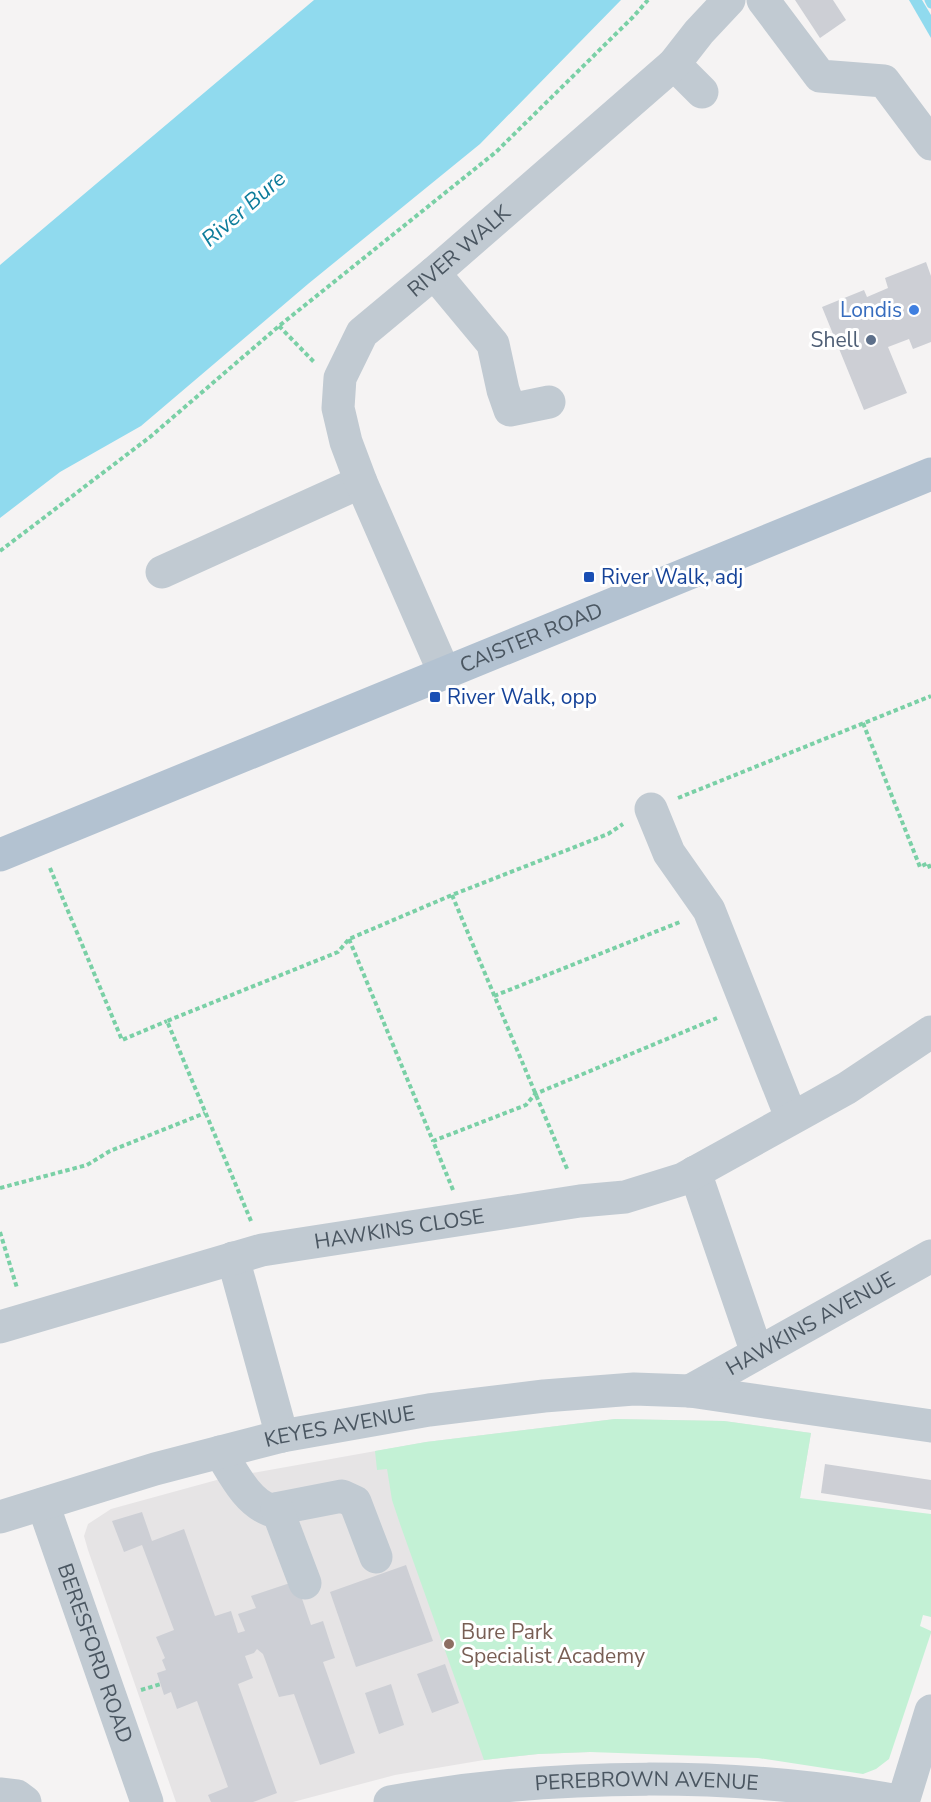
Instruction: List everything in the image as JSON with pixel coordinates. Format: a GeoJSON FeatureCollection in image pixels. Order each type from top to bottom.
{"type":"FeatureCollection","features":[{"type":"Feature","properties":{"kind":"main road","name":"CAISTER ROAD"},"geometry":{"type":"LineString","coordinates":[[0,855],[931,474]]}},
{"type":"Feature","properties":{"kind":"street","name":"RIVER WALK"},"geometry":{"type":"LineString","coordinates":[[444,672],[361,482],[346,442],[338,408],[340,378],[362,333],[674,64],[699,32],[729,0]]}},
{"type":"Feature","properties":{"kind":"street"},"geometry":{"type":"LineString","coordinates":[[763,0],[820,76],[884,81],[931,144]]}},
{"type":"Feature","properties":{"kind":"street"},"geometry":{"type":"LineString","coordinates":[[674,64],[702,92]]}},
{"type":"Feature","properties":{"kind":"street"},"geometry":{"type":"LineString","coordinates":[[434,273],[493,344],[510,410],[549,402]]}},
{"type":"Feature","properties":{"kind":"street"},"geometry":{"type":"LineString","coordinates":[[162,572],[361,482]]}},
{"type":"Feature","properties":{"kind":"street"},"geometry":{"type":"LineString","coordinates":[[651,809],[669,854],[709,910],[791,1117]]}},
{"type":"Feature","properties":{"kind":"street","name":"HAWKINS CLOSE"},"geometry":{"type":"LineString","coordinates":[[13,1323],[248,1254],[580,1201],[625,1197],[683,1179],[791,1117],[847,1088],[931,1032]]}},
{"type":"Feature","properties":{"kind":"street"},"geometry":{"type":"LineString","coordinates":[[695,1172],[758,1353]]}},
{"type":"Feature","properties":{"kind":"street"},"geometry":{"type":"LineString","coordinates":[[248,1254],[282,1436]]}},
{"type":"Feature","properties":{"kind":"street","name":"HAWKINS AVENUE"},"geometry":{"type":"LineString","coordinates":[[690,1391],[931,1256]]}},
{"type":"Feature","properties":{"kind":"street","name":"KEYES AVENUE"},"geometry":{"type":"LineString","coordinates":[[0,1517],[155,1469],[282,1436],[429,1410],[544,1396],[634,1389],[690,1391],[931,1426]]}},
{"type":"Feature","properties":{"kind":"street"},"geometry":{"type":"LineString","coordinates":[[220,1452],[247,1492],[263,1507],[277,1509],[342,1496],[355,1502],[376,1557]]}},
{"type":"Feature","properties":{"kind":"street","name":"BERESFORD ROAD"},"geometry":{"type":"LineString","coordinates":[[43,1504],[147,1802]]}},
{"type":"Feature","properties":{"kind":"street"},"geometry":{"type":"LineString","coordinates":[[277,1509],[305,1583]]}},
{"type":"Feature","properties":{"kind":"street"},"geometry":{"type":"LineString","coordinates":[[903,1802],[931,1711]]}},
{"type":"Feature","properties":{"kind":"street","name":"PEREBROWN AVENUE"},"geometry":{"type":"LineString","coordinates":[[390,1802],[498,1786],[597,1791],[669,1780],[766,1784],[903,1802]]}},
{"type":"Feature","properties":{"kind":"street"},"geometry":{"type":"LineString","coordinates":[[0,1794],[17,1796],[25,1802]]}},
{"type":"Feature","properties":{"kind":"path"},"geometry":{"type":"LineString","coordinates":[[0,551],[150,437],[279,326],[496,152],[648,0]]}},
{"type":"Feature","properties":{"kind":"path"},"geometry":{"type":"LineString","coordinates":[[279,326],[314,362]]}},
{"type":"Feature","properties":{"kind":"path"},"geometry":{"type":"LineString","coordinates":[[38,839],[122,1040],[338,952],[349,939],[452,895],[608,834],[636,815],[931,696]]}},
{"type":"Feature","properties":{"kind":"path"},"geometry":{"type":"LineString","coordinates":[[863,723],[920,867],[928,863],[931,871]]}},
{"type":"Feature","properties":{"kind":"path"},"geometry":{"type":"LineString","coordinates":[[452,895],[580,1201]]}},
{"type":"Feature","properties":{"kind":"path"},"geometry":{"type":"LineString","coordinates":[[494,996],[709,910]]}},
{"type":"Feature","properties":{"kind":"path"},"geometry":{"type":"LineString","coordinates":[[349,939],[464,1219]]}},
{"type":"Feature","properties":{"kind":"path"},"geometry":{"type":"LineString","coordinates":[[433,1141],[526,1105],[535,1094],[747,1006]]}},
{"type":"Feature","properties":{"kind":"path"},"geometry":{"type":"LineString","coordinates":[[167,1021],[205,1113],[248,1254]]}},
{"type":"Feature","properties":{"kind":"path"},"geometry":{"type":"LineString","coordinates":[[0,1188],[87,1165],[110,1151],[205,1113]]}},
{"type":"Feature","properties":{"kind":"path"},"geometry":{"type":"LineString","coordinates":[[0,1232],[13,1323]]}},
{"type":"Feature","properties":{"kind":"shaded area","name":"Bure Park Specialist Academy"},"geometry":{"type":"Polygon","coordinates":[[[615,1419],[724,1421],[811,1433],[800,1498],[590,1752],[538,1754],[484,1760],[395,1775],[293,1802],[176,1802],[88,1550],[84,1536],[88,1524],[111,1509],[224,1478],[426,1442],[615,1419]]]}},
{"type":"Feature","properties":{"kind":"green space"},"geometry":{"type":"Polygon","coordinates":[[[615,1419],[724,1421],[811,1433],[800,1498],[931,1514],[931,1617],[923,1615],[920,1626],[931,1633],[889,1759],[876,1769],[863,1774],[758,1758],[590,1752],[538,1754],[484,1760],[392,1500],[387,1469],[377,1470],[375,1451],[426,1442],[615,1419]]]}},
{"type":"Feature","properties":{"kind":"water","name":"River Bure"},"geometry":{"type":"Polygon","coordinates":[[[314,0],[621,0],[480,144],[308,284],[141,426],[60,472],[0,518],[0,265],[314,0]]]}},
{"type":"Feature","properties":{"kind":"water"},"geometry":{"type":"Polygon","coordinates":[[[909,0],[922,0],[931,15],[931,38],[909,0]]]}},
{"type":"Feature","properties":{"kind":"building"},"geometry":{"type":"Polygon","coordinates":[[[795,0],[833,0],[846,20],[820,38],[795,0]]]}},
{"type":"Feature","properties":{"kind":"building","name":"Shell"},"geometry":{"type":"Polygon","coordinates":[[[926,262],[931,276],[931,342],[913,349],[909,339],[888,347],[907,393],[864,410],[822,307],[864,290],[867,297],[888,288],[885,278],[926,262]]]}},
{"type":"Feature","properties":{"kind":"building"},"geometry":{"type":"Polygon","coordinates":[[[825,1464],[931,1480],[931,1510],[821,1493],[825,1464]]]}},
{"type":"Feature","properties":{"kind":"building"},"geometry":{"type":"Polygon","coordinates":[[[142,1512],[152,1541],[184,1529],[215,1616],[231,1611],[238,1633],[245,1631],[238,1614],[256,1608],[251,1596],[296,1581],[311,1625],[323,1621],[335,1658],[323,1662],[355,1753],[320,1765],[294,1694],[279,1697],[263,1654],[257,1649],[254,1653],[245,1656],[253,1678],[238,1684],[277,1793],[253,1802],[211,1802],[208,1795],[228,1787],[197,1701],[177,1709],[171,1692],[164,1695],[157,1673],[166,1670],[162,1660],[165,1658],[156,1637],[174,1630],[142,1545],[124,1552],[112,1521],[142,1512]]]}},
{"type":"Feature","properties":{"kind":"building"},"geometry":{"type":"Polygon","coordinates":[[[406,1565],[433,1641],[356,1667],[330,1592],[406,1565]]]}},
{"type":"Feature","properties":{"kind":"building"},"geometry":{"type":"Polygon","coordinates":[[[445,1664],[459,1703],[432,1713],[417,1674],[445,1664]]]}},
{"type":"Feature","properties":{"kind":"building"},"geometry":{"type":"Polygon","coordinates":[[[391,1684],[404,1725],[379,1734],[365,1693],[391,1684]]]}},
{"type":"Feature","properties":{"kind":"waterway"},"geometry":{"type":"LineString","coordinates":[[929,0],[931,4]]}},
{"type":"Feature","properties":{"kind":"place","name":"Londis"},"geometry":{"type":"Point","coordinates":[914,310]}},
{"type":"Feature","properties":{"kind":"place","name":"Shell"},"geometry":{"type":"Point","coordinates":[871,340]}},
{"type":"Feature","properties":{"kind":"place","name":"River Walk, adj"},"geometry":{"type":"Point","coordinates":[589,577]}},
{"type":"Feature","properties":{"kind":"place","name":"River Walk, opp"},"geometry":{"type":"Point","coordinates":[435,697]}},
{"type":"Feature","properties":{"kind":"place","name":"Bure Park Specialist Academy"},"geometry":{"type":"Point","coordinates":[449,1644]}}]}
